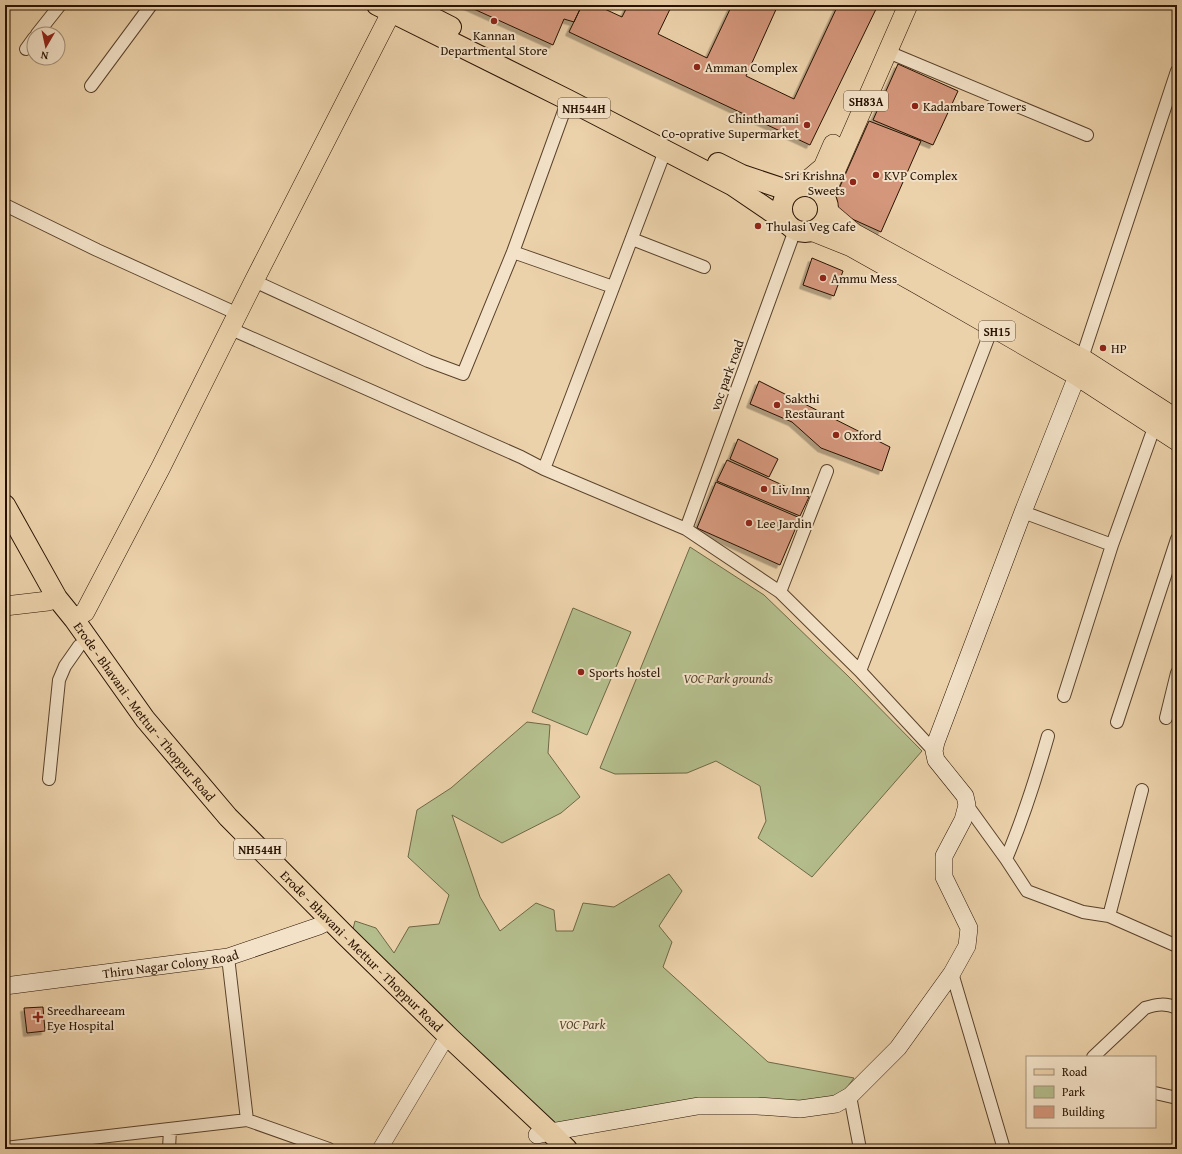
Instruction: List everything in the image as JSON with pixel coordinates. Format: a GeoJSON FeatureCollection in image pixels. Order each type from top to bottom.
{"type":"FeatureCollection","features":[{"type":"Feature","properties":{"kind":"highway","name":"NH544H"},"geometry":{"type":"LineString","coordinates":[[393,7],[742,175],[797,189],[808,186],[816,189],[826,204]]}},
{"type":"Feature","properties":{"kind":"highway","name":"NH544H"},"geometry":{"type":"LineString","coordinates":[[393,7],[732,185],[797,227]]}},
{"type":"Feature","properties":{"kind":"highway"},"geometry":{"type":"LineString","coordinates":[[797,189],[785,196],[781,209],[782,215],[797,227],[816,229],[824,222],[826,204]]}},
{"type":"Feature","properties":{"kind":"highway","name":"Erode - Bhavani - Mettur - Thoppur Road"},"geometry":{"type":"LineString","coordinates":[[5,505],[53,599],[66,629],[140,728],[222,822],[546,1138],[567,1149]]}},
{"type":"Feature","properties":{"kind":"highway","name":"Erode - Bhavani - Mettur - Thoppur Road"},"geometry":{"type":"LineString","coordinates":[[5,524],[53,599],[74,619],[145,719],[228,817],[325,923]]}},
{"type":"Feature","properties":{"kind":"main road","name":"SH83A"},"geometry":{"type":"LineString","coordinates":[[797,189],[823,167],[897,5]]}},
{"type":"Feature","properties":{"kind":"main road","name":"SH83A"},"geometry":{"type":"LineString","coordinates":[[826,204],[834,173],[908,5]]}},
{"type":"Feature","properties":{"kind":"main road"},"geometry":{"type":"LineString","coordinates":[[74,619],[85,612],[151,486],[393,7]]}},
{"type":"Feature","properties":{"kind":"main road","name":"SH15"},"geometry":{"type":"LineString","coordinates":[[826,204],[854,232],[1079,367],[1177,419]]}},
{"type":"Feature","properties":{"kind":"main road","name":"SH15"},"geometry":{"type":"LineString","coordinates":[[797,227],[851,247],[992,328],[1079,367],[1177,440]]}},
{"type":"Feature","properties":{"kind":"main road"},"geometry":{"type":"LineString","coordinates":[[546,1138],[698,1106],[757,1106],[800,1109],[836,1104],[850,1096],[898,1048],[952,973],[967,946],[968,928],[944,877],[944,856],[963,820],[967,805],[965,796],[936,760],[934,751],[936,742],[1022,512],[1079,367]]}},
{"type":"Feature","properties":{"kind":"main road"},"geometry":{"type":"LineString","coordinates":[[5,606],[53,599]]}},
{"type":"Feature","properties":{"kind":"main road","name":"Thiru Nagar Colony Road"},"geometry":{"type":"LineString","coordinates":[[5,986],[228,957],[325,923]]}},
{"type":"Feature","properties":{"kind":"street"},"geometry":{"type":"LineString","coordinates":[[43,26],[60,5]]}},
{"type":"Feature","properties":{"kind":"street"},"geometry":{"type":"LineString","coordinates":[[91,86],[151,5]]}},
{"type":"Feature","properties":{"kind":"street"},"geometry":{"type":"LineString","coordinates":[[888,52],[1087,135]]}},
{"type":"Feature","properties":{"kind":"street"},"geometry":{"type":"LineString","coordinates":[[1079,367],[1177,71]]}},
{"type":"Feature","properties":{"kind":"street"},"geometry":{"type":"LineString","coordinates":[[254,281],[428,361],[463,374],[513,252],[568,100]]}},
{"type":"Feature","properties":{"kind":"street"},"geometry":{"type":"LineString","coordinates":[[544,469],[665,151]]}},
{"type":"Feature","properties":{"kind":"street"},"geometry":{"type":"LineString","coordinates":[[5,205],[104,253],[234,322],[544,469],[686,529],[780,592],[860,671],[934,751]]}},
{"type":"Feature","properties":{"kind":"street","name":"voc park road"},"geometry":{"type":"LineString","coordinates":[[686,529],[797,227]]}},
{"type":"Feature","properties":{"kind":"street"},"geometry":{"type":"LineString","coordinates":[[632,239],[704,267]]}},
{"type":"Feature","properties":{"kind":"street"},"geometry":{"type":"LineString","coordinates":[[513,252],[613,287]]}},
{"type":"Feature","properties":{"kind":"street"},"geometry":{"type":"LineString","coordinates":[[860,671],[992,328]]}},
{"type":"Feature","properties":{"kind":"street"},"geometry":{"type":"LineString","coordinates":[[1064,696],[1112,545],[1155,425]]}},
{"type":"Feature","properties":{"kind":"street"},"geometry":{"type":"LineString","coordinates":[[780,592],[827,472]]}},
{"type":"Feature","properties":{"kind":"street"},"geometry":{"type":"LineString","coordinates":[[1022,512],[1112,545]]}},
{"type":"Feature","properties":{"kind":"street"},"geometry":{"type":"LineString","coordinates":[[1117,722],[1177,539]]}},
{"type":"Feature","properties":{"kind":"street"},"geometry":{"type":"LineString","coordinates":[[49,779],[59,680],[65,666],[79,646]]}},
{"type":"Feature","properties":{"kind":"street"},"geometry":{"type":"LineString","coordinates":[[1166,718],[1177,673]]}},
{"type":"Feature","properties":{"kind":"street"},"geometry":{"type":"LineString","coordinates":[[1006,859],[1019,827],[1048,736]]}},
{"type":"Feature","properties":{"kind":"street"},"geometry":{"type":"LineString","coordinates":[[1110,916],[1142,790]]}},
{"type":"Feature","properties":{"kind":"street"},"geometry":{"type":"LineString","coordinates":[[967,805],[1028,891],[1083,912],[1110,916],[1177,946]]}},
{"type":"Feature","properties":{"kind":"street"},"geometry":{"type":"LineString","coordinates":[[228,957],[247,1120]]}},
{"type":"Feature","properties":{"kind":"street"},"geometry":{"type":"LineString","coordinates":[[952,973],[1004,1149]]}},
{"type":"Feature","properties":{"kind":"street"},"geometry":{"type":"LineString","coordinates":[[1094,1056],[1145,1008],[1156,1004],[1164,1004],[1177,1008]]}},
{"type":"Feature","properties":{"kind":"street"},"geometry":{"type":"LineString","coordinates":[[380,1149],[446,1041]]}},
{"type":"Feature","properties":{"kind":"street"},"geometry":{"type":"LineString","coordinates":[[1156,1092],[1177,1098]]}},
{"type":"Feature","properties":{"kind":"street"},"geometry":{"type":"LineString","coordinates":[[850,1096],[860,1149]]}},
{"type":"Feature","properties":{"kind":"street"},"geometry":{"type":"LineString","coordinates":[[5,1148],[21,1148],[247,1120],[329,1149]]}},
{"type":"Feature","properties":{"kind":"street"},"geometry":{"type":"LineString","coordinates":[[169,1149],[170,1129]]}},
{"type":"Feature","properties":{"kind":"green space","name":"VOC Park grounds"},"geometry":{"type":"Polygon","coordinates":[[[690,547],[764,595],[848,676],[922,751],[812,877],[758,838],[766,821],[760,786],[716,761],[687,773],[615,774],[600,768],[690,547]]]}},
{"type":"Feature","properties":{"kind":"green space","name":"Sports hostel"},"geometry":{"type":"Polygon","coordinates":[[[573,608],[631,632],[587,735],[532,712],[573,608]]]}},
{"type":"Feature","properties":{"kind":"green space","name":"VOC Park"},"geometry":{"type":"Polygon","coordinates":[[[527,722],[550,725],[548,753],[580,797],[561,813],[502,843],[452,815],[480,897],[500,931],[536,903],[554,910],[556,931],[573,931],[583,903],[614,907],[669,874],[682,891],[659,926],[672,942],[663,967],[768,1062],[854,1078],[840,1097],[550,1126],[352,933],[355,921],[376,928],[394,953],[409,927],[439,924],[449,895],[408,857],[417,810],[451,788],[527,722]]]}},
{"type":"Feature","properties":{"kind":"building"},"geometry":{"type":"Polygon","coordinates":[[[465,5],[582,5],[574,22],[564,19],[553,45],[465,5]]]}},
{"type":"Feature","properties":{"kind":"building","name":"Amman Complex"},"geometry":{"type":"Polygon","coordinates":[[[582,5],[596,5],[622,17],[628,5],[672,5],[658,34],[707,58],[732,5],[778,5],[746,76],[794,99],[838,5],[878,5],[810,145],[569,32],[582,5]]]}},
{"type":"Feature","properties":{"kind":"building","name":"Kadambare Towers"},"geometry":{"type":"Polygon","coordinates":[[[898,64],[958,91],[933,145],[873,120],[898,64]]]}},
{"type":"Feature","properties":{"kind":"building","name":"KVP Complex"},"geometry":{"type":"Polygon","coordinates":[[[869,121],[921,141],[881,232],[830,209],[869,121]]]}},
{"type":"Feature","properties":{"kind":"building","name":"Ammu Mess"},"geometry":{"type":"Polygon","coordinates":[[[812,258],[843,271],[834,296],[803,285],[812,258]]]}},
{"type":"Feature","properties":{"kind":"building","name":"Oxford"},"geometry":{"type":"Polygon","coordinates":[[[759,381],[890,447],[882,471],[821,448],[792,422],[750,404],[759,381]]]}},
{"type":"Feature","properties":{"kind":"building"},"geometry":{"type":"Polygon","coordinates":[[[738,439],[778,459],[769,477],[730,459],[738,439]]]}},
{"type":"Feature","properties":{"kind":"building","name":"Liv Inn"},"geometry":{"type":"Polygon","coordinates":[[[727,460],[809,497],[800,516],[717,481],[727,460]]]}},
{"type":"Feature","properties":{"kind":"building","name":"Lee Jardin"},"geometry":{"type":"Polygon","coordinates":[[[716,482],[800,518],[780,565],[697,528],[716,482]]]}},
{"type":"Feature","properties":{"kind":"building"},"geometry":{"type":"Polygon","coordinates":[[[43,1007],[45,1031],[27,1033],[24,1008],[43,1007]]]}},
{"type":"Feature","properties":{"kind":"place","name":"Kannan Departmental Store"},"geometry":{"type":"Point","coordinates":[494,21]}},
{"type":"Feature","properties":{"kind":"place","name":"Amman Complex"},"geometry":{"type":"Point","coordinates":[697,67]}},
{"type":"Feature","properties":{"kind":"place","name":"Kadambare Towers"},"geometry":{"type":"Point","coordinates":[915,106]}},
{"type":"Feature","properties":{"kind":"place","name":"Chinthamani Co-oprative Supermarket"},"geometry":{"type":"Point","coordinates":[807,125]}},
{"type":"Feature","properties":{"kind":"place","name":"KVP Complex"},"geometry":{"type":"Point","coordinates":[876,175]}},
{"type":"Feature","properties":{"kind":"place","name":"Sri Krishna Sweets"},"geometry":{"type":"Point","coordinates":[853,182]}},
{"type":"Feature","properties":{"kind":"place","name":"Thulasi Veg Cafe"},"geometry":{"type":"Point","coordinates":[758,226]}},
{"type":"Feature","properties":{"kind":"place","name":"Ammu Mess"},"geometry":{"type":"Point","coordinates":[823,278]}},
{"type":"Feature","properties":{"kind":"place","name":"HP"},"geometry":{"type":"Point","coordinates":[1103,348]}},
{"type":"Feature","properties":{"kind":"place","name":"Sakthi Restaurant"},"geometry":{"type":"Point","coordinates":[777,405]}},
{"type":"Feature","properties":{"kind":"place","name":"Oxford"},"geometry":{"type":"Point","coordinates":[836,435]}},
{"type":"Feature","properties":{"kind":"place","name":"Liv Inn"},"geometry":{"type":"Point","coordinates":[764,489]}},
{"type":"Feature","properties":{"kind":"place","name":"Lee Jardin"},"geometry":{"type":"Point","coordinates":[749,523]}},
{"type":"Feature","properties":{"kind":"place","name":"Sports hostel"},"geometry":{"type":"Point","coordinates":[581,672]}},
{"type":"Feature","properties":{"kind":"place","name":"Sreedhareeam Eye Hospital"},"geometry":{"type":"Point","coordinates":[38,1017]}}]}
